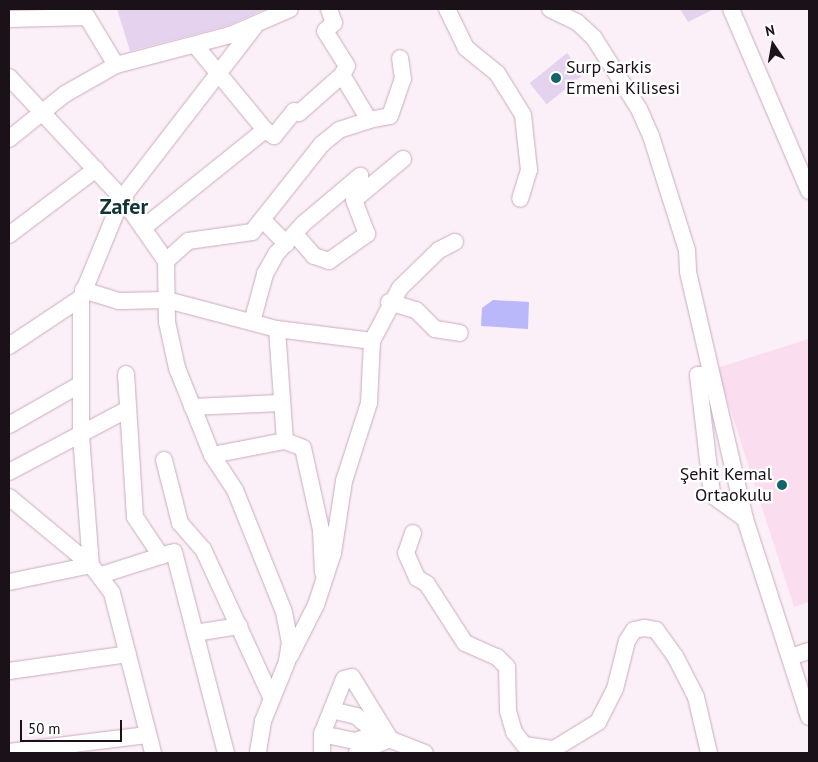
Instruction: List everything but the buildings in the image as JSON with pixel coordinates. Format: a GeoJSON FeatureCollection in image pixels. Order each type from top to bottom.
{"type":"FeatureCollection","features":[{"type":"Feature","properties":{"kind":"street"},"geometry":{"type":"LineString","coordinates":[[9,139],[45,114],[66,94],[116,65],[195,45],[254,27],[290,9]]}},
{"type":"Feature","properties":{"kind":"street"},"geometry":{"type":"LineString","coordinates":[[195,45],[220,71],[265,130],[274,136],[294,111],[299,113],[342,75],[347,66],[325,31],[334,23],[329,9]]}},
{"type":"Feature","properties":{"kind":"street"},"geometry":{"type":"LineString","coordinates":[[447,9],[466,48],[497,73],[523,115],[529,170],[520,199]]}},
{"type":"Feature","properties":{"kind":"street"},"geometry":{"type":"LineString","coordinates":[[550,9],[572,15],[620,76],[651,136],[687,250],[710,375],[745,519],[809,717]]}},
{"type":"Feature","properties":{"kind":"street"},"geometry":{"type":"LineString","coordinates":[[731,9],[809,191]]}},
{"type":"Feature","properties":{"kind":"street"},"geometry":{"type":"LineString","coordinates":[[9,19],[87,17],[116,65]]}},
{"type":"Feature","properties":{"kind":"street"},"geometry":{"type":"LineString","coordinates":[[96,570],[81,436],[82,294],[122,198],[254,27]]}},
{"type":"Feature","properties":{"kind":"street"},"geometry":{"type":"LineString","coordinates":[[166,262],[188,241],[244,235],[264,221],[302,164],[339,130],[390,116],[403,79],[400,58]]}},
{"type":"Feature","properties":{"kind":"street"},"geometry":{"type":"LineString","coordinates":[[342,75],[370,120]]}},
{"type":"Feature","properties":{"kind":"street"},"geometry":{"type":"LineString","coordinates":[[9,77],[122,198],[166,262],[167,322],[177,368],[212,454],[234,490],[277,587],[290,642],[287,662]]}},
{"type":"Feature","properties":{"kind":"street"},"geometry":{"type":"LineString","coordinates":[[143,228],[265,130]]}},
{"type":"Feature","properties":{"kind":"street"},"geometry":{"type":"LineString","coordinates":[[264,221],[314,256],[329,261],[366,234],[354,200],[403,159]]}},
{"type":"Feature","properties":{"kind":"street"},"geometry":{"type":"LineString","coordinates":[[9,235],[96,169]]}},
{"type":"Feature","properties":{"kind":"street"},"geometry":{"type":"LineString","coordinates":[[252,322],[265,274],[290,239],[360,176]]}},
{"type":"Feature","properties":{"kind":"street"},"geometry":{"type":"LineString","coordinates":[[258,753],[271,697],[321,588],[334,553],[344,481],[369,403],[372,341],[389,302],[439,250],[455,242]]}},
{"type":"Feature","properties":{"kind":"street"},"geometry":{"type":"LineString","coordinates":[[9,346],[82,294],[119,301],[167,300],[277,329],[372,341]]}},
{"type":"Feature","properties":{"kind":"street"},"geometry":{"type":"LineString","coordinates":[[389,302],[416,310],[435,329],[460,333]]}},
{"type":"Feature","properties":{"kind":"street"},"geometry":{"type":"LineString","coordinates":[[277,329],[285,441]]}},
{"type":"Feature","properties":{"kind":"street"},"geometry":{"type":"LineString","coordinates":[[126,374],[135,517],[167,554],[195,633],[226,753]]}},
{"type":"Feature","properties":{"kind":"street"},"geometry":{"type":"LineString","coordinates":[[710,375],[698,375],[712,495],[745,519]]}},
{"type":"Feature","properties":{"kind":"street"},"geometry":{"type":"LineString","coordinates":[[9,425],[81,384]]}},
{"type":"Feature","properties":{"kind":"street"},"geometry":{"type":"LineString","coordinates":[[192,407],[281,403]]}},
{"type":"Feature","properties":{"kind":"street"},"geometry":{"type":"LineString","coordinates":[[9,472],[81,436],[128,408]]}},
{"type":"Feature","properties":{"kind":"street"},"geometry":{"type":"LineString","coordinates":[[212,454],[285,441],[303,448],[321,530],[321,588]]}},
{"type":"Feature","properties":{"kind":"street"},"geometry":{"type":"LineString","coordinates":[[164,460],[180,523],[203,549],[271,697]]}},
{"type":"Feature","properties":{"kind":"street"},"geometry":{"type":"LineString","coordinates":[[9,497],[96,570],[112,593],[153,753]]}},
{"type":"Feature","properties":{"kind":"street"},"geometry":{"type":"LineString","coordinates":[[413,533],[406,553],[417,578],[427,584],[465,643],[497,657],[507,667],[514,732],[524,745],[550,751],[598,722],[612,698],[627,641],[634,630],[644,628],[656,630],[675,656],[696,697],[709,753]]}},
{"type":"Feature","properties":{"kind":"street"},"geometry":{"type":"LineString","coordinates":[[9,582],[96,570],[167,554],[193,539]]}},
{"type":"Feature","properties":{"kind":"street"},"geometry":{"type":"LineString","coordinates":[[195,633],[238,626]]}},
{"type":"Feature","properties":{"kind":"street"},"geometry":{"type":"LineString","coordinates":[[790,657],[809,651]]}},
{"type":"Feature","properties":{"kind":"street"},"geometry":{"type":"LineString","coordinates":[[9,671],[128,654]]}},
{"type":"Feature","properties":{"kind":"street"},"geometry":{"type":"LineString","coordinates":[[322,753],[322,734],[344,679],[352,677],[384,737]]}},
{"type":"Feature","properties":{"kind":"street"},"geometry":{"type":"LineString","coordinates":[[332,710],[356,716],[384,737],[425,753]]}},
{"type":"Feature","properties":{"kind":"street"},"geometry":{"type":"LineString","coordinates":[[322,734],[355,741],[384,737]]}},
{"type":"Feature","properties":{"kind":"street"},"geometry":{"type":"LineString","coordinates":[[9,752],[147,735]]}},
{"type":"Feature","properties":{"kind":"street"},"geometry":{"type":"LineString","coordinates":[[357,753],[384,737]]}},
{"type":"Feature","properties":{"kind":"shaded area","name":"Şehit Kemal Ortaokulu"},"geometry":{"type":"Polygon","coordinates":[[[808,339],[809,602],[794,607],[717,368],[808,339]]]}},
{"type":"Feature","properties":{"kind":"water"},"geometry":{"type":"Polygon","coordinates":[[[493,300],[529,302],[528,329],[481,326],[482,308],[493,300]]]}},
{"type":"Feature","properties":{"kind":"place","name":"Surp Sarkis Ermeni Kilisesi"},"geometry":{"type":"Point","coordinates":[556,78]}},
{"type":"Feature","properties":{"kind":"place","name":"Şehit Kemal Ortaokulu"},"geometry":{"type":"Point","coordinates":[782,485]}},
{"type":"Feature","properties":{"kind":"district","name":"Zafer"},"geometry":{"type":"Point","coordinates":[124,207]}}]}
